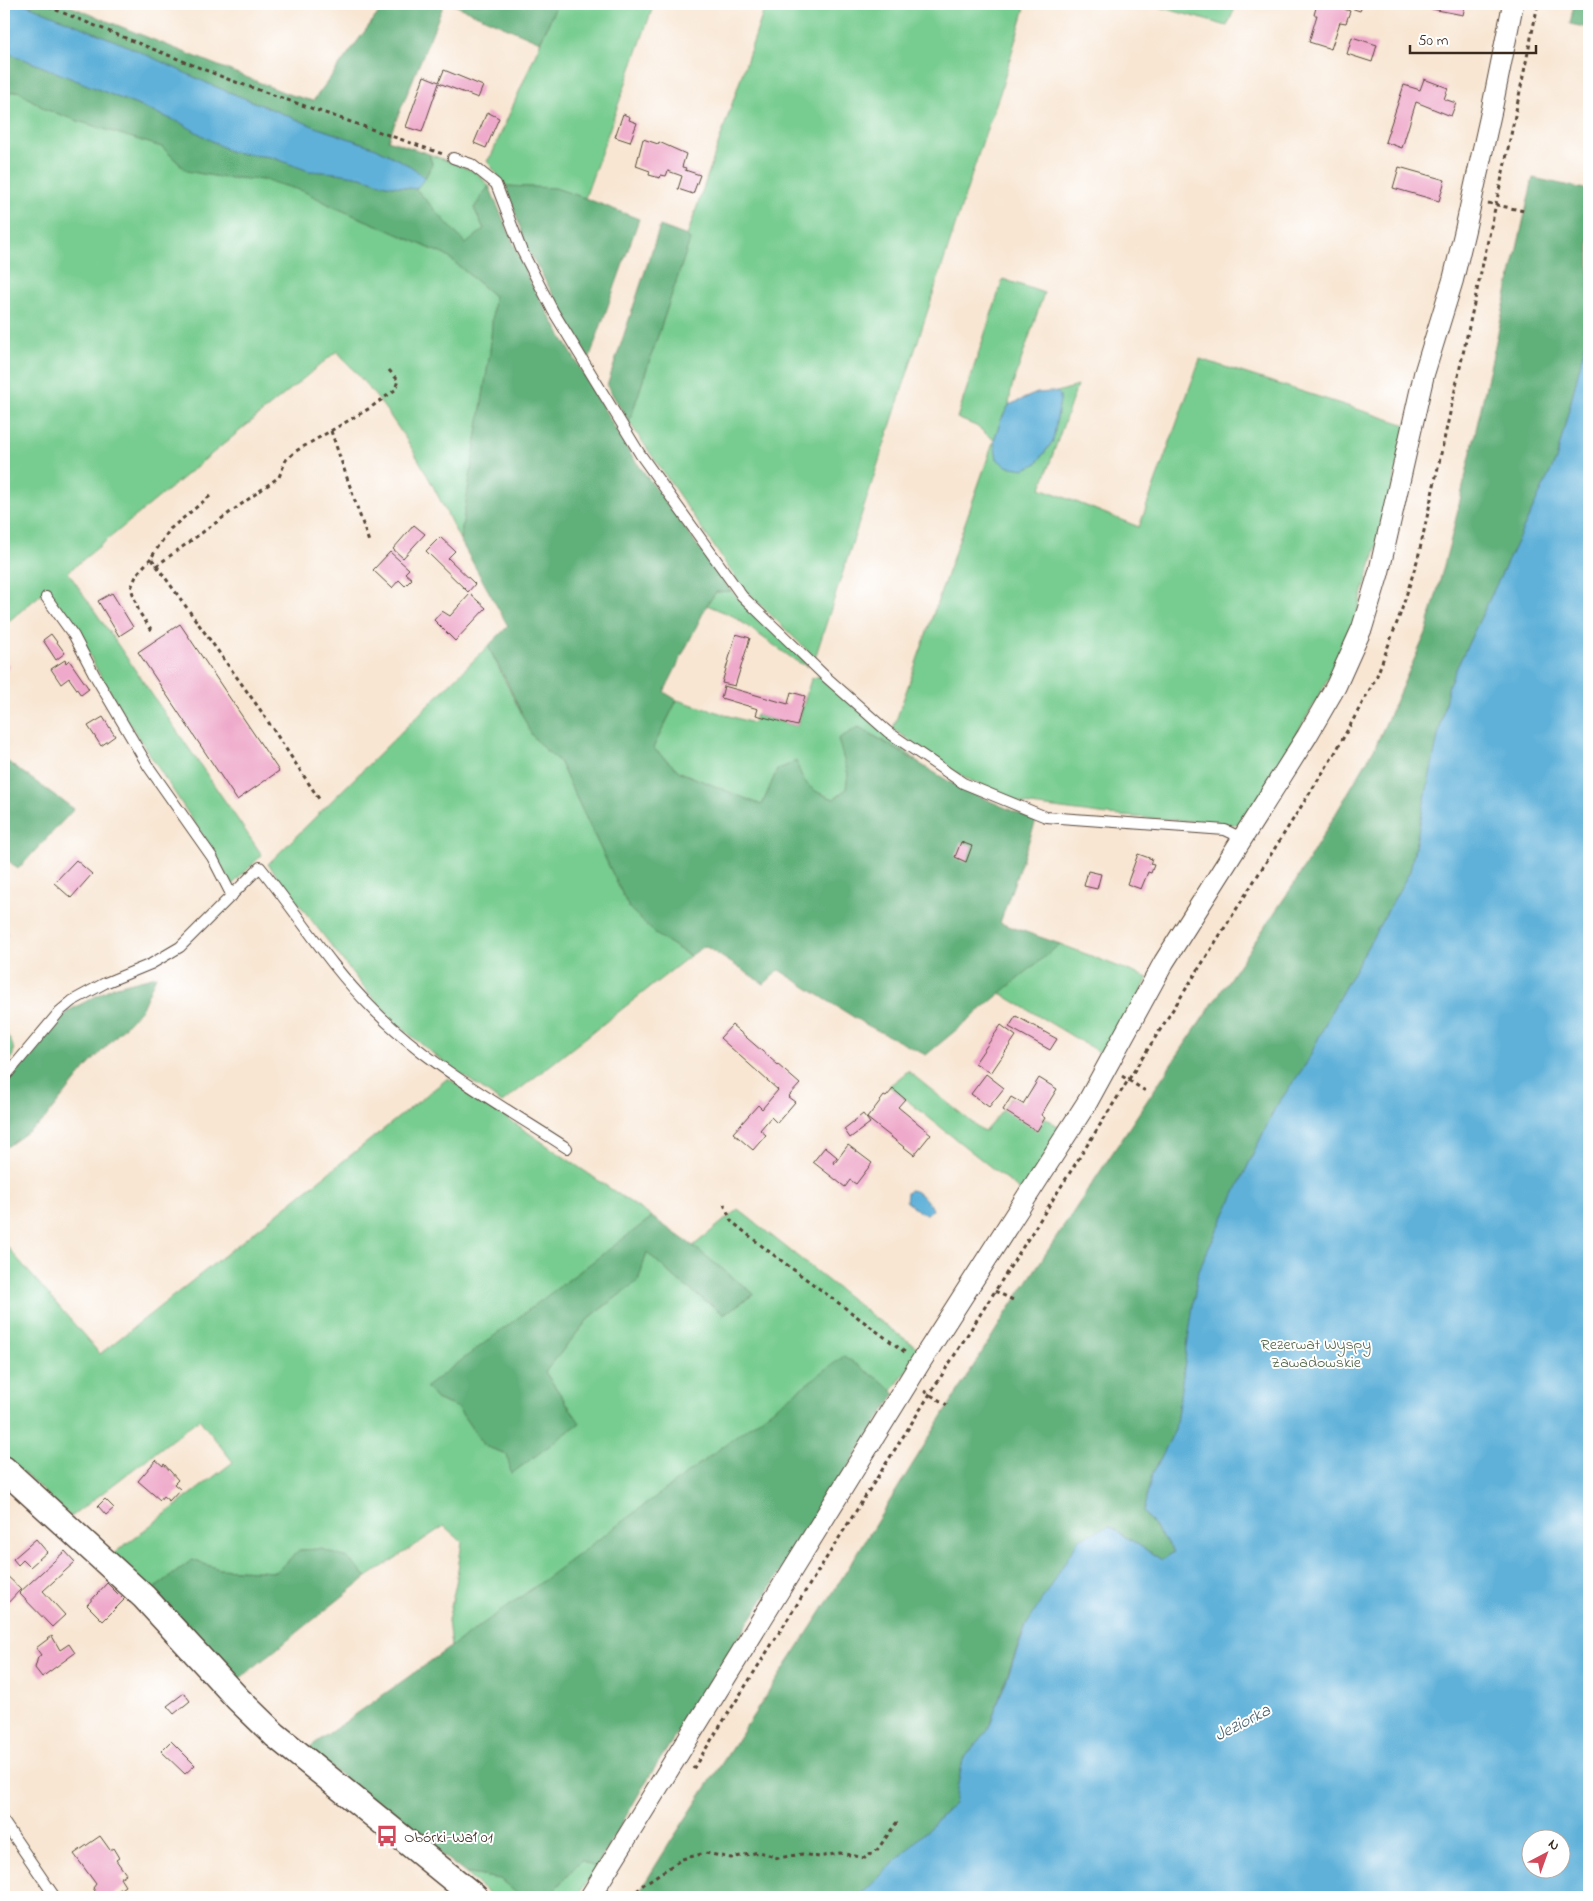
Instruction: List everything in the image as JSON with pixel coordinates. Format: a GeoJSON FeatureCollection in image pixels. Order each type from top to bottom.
{"type":"FeatureCollection","features":[{"type":"Feature","properties":{"kind":"street"},"geometry":{"type":"LineString","coordinates":[[590,1897],[920,1364],[1088,1100],[1164,962],[1307,736],[1336,686],[1362,628],[1379,572],[1424,374],[1453,280],[1492,108],[1513,4]]}},
{"type":"Feature","properties":{"kind":"street"},"geometry":{"type":"LineString","coordinates":[[4,1469],[144,1597],[238,1699],[275,1735],[475,1897]]}},
{"type":"Feature","properties":{"kind":"lane"},"geometry":{"type":"LineString","coordinates":[[453,158],[471,164],[496,184],[522,249],[553,310],[640,454],[742,596],[826,677],[888,732],[963,783],[1046,817],[1225,830],[1242,838]]}},
{"type":"Feature","properties":{"kind":"lane"},"geometry":{"type":"LineString","coordinates":[[46,598],[74,636],[107,698],[148,766],[212,857],[232,896]]}},
{"type":"Feature","properties":{"kind":"lane"},"geometry":{"type":"LineString","coordinates":[[4,1078],[60,1011],[72,1001],[105,983],[150,964],[180,947],[260,867],[328,956],[370,1007],[425,1056],[567,1148]]}},
{"type":"Feature","properties":{"kind":"lane"},"geometry":{"type":"LineString","coordinates":[[4,1822],[55,1897]]}},
{"type":"Feature","properties":{"kind":"path"},"geometry":{"type":"LineString","coordinates":[[41,4],[230,80],[453,158]]}},
{"type":"Feature","properties":{"kind":"path"},"geometry":{"type":"LineString","coordinates":[[1496,205],[1524,211]]}},
{"type":"Feature","properties":{"kind":"path"},"geometry":{"type":"LineString","coordinates":[[156,566],[279,477],[286,460],[296,451],[370,408],[395,390],[398,380],[388,368]]}},
{"type":"Feature","properties":{"kind":"path"},"geometry":{"type":"LineString","coordinates":[[331,431],[370,542]]}},
{"type":"Feature","properties":{"kind":"path"},"geometry":{"type":"LineString","coordinates":[[153,632],[139,612],[131,588],[137,574],[151,558],[170,529],[210,496]]}},
{"type":"Feature","properties":{"kind":"path"},"geometry":{"type":"LineString","coordinates":[[151,558],[259,708],[321,802]]}},
{"type":"Feature","properties":{"kind":"path"},"geometry":{"type":"LineString","coordinates":[[1127,1080],[1147,1092]]}},
{"type":"Feature","properties":{"kind":"path"},"geometry":{"type":"LineString","coordinates":[[724,1204],[731,1221],[920,1364]]}},
{"type":"Feature","properties":{"kind":"path"},"geometry":{"type":"LineString","coordinates":[[995,1292],[1013,1300]]}},
{"type":"Feature","properties":{"kind":"path"},"geometry":{"type":"LineString","coordinates":[[930,1395],[947,1405]]}},
{"type":"Feature","properties":{"kind":"path"},"geometry":{"type":"LineString","coordinates":[[631,1897],[644,1884],[682,1859],[705,1853],[731,1858],[759,1852],[778,1858],[802,1854],[819,1857],[840,1853],[866,1858],[877,1850],[897,1822]]}},
{"type":"Feature","properties":{"kind":"green space"},"geometry":{"type":"Polygon","coordinates":[[[25,4],[65,4],[288,94],[313,101],[385,4],[444,4],[388,140],[429,154],[432,164],[425,178],[412,167],[376,148],[318,128],[209,84],[125,45],[25,4]]]}},
{"type":"Feature","properties":{"kind":"green space"},"geometry":{"type":"Polygon","coordinates":[[[452,4],[557,4],[540,42],[452,4]]]}},
{"type":"Feature","properties":{"kind":"green space"},"geometry":{"type":"Polygon","coordinates":[[[557,4],[654,4],[585,198],[555,188],[506,186],[487,161],[492,154],[557,4]]]}},
{"type":"Feature","properties":{"kind":"green space"},"geometry":{"type":"Polygon","coordinates":[[[766,4],[1026,4],[1000,93],[984,137],[815,658],[741,586],[629,422],[690,240],[687,236],[766,4]]]}},
{"type":"Feature","properties":{"kind":"green space"},"geometry":{"type":"Polygon","coordinates":[[[1149,4],[1237,4],[1227,26],[1149,4]]]}},
{"type":"Feature","properties":{"kind":"green space"},"geometry":{"type":"Polygon","coordinates":[[[1574,4],[1589,4],[1589,28],[1570,24],[1574,4]]]}},
{"type":"Feature","properties":{"kind":"green space"},"geometry":{"type":"Polygon","coordinates":[[[4,51],[181,123],[231,152],[271,157],[309,171],[361,177],[387,185],[416,189],[466,244],[484,229],[474,208],[489,186],[530,282],[629,452],[731,591],[716,592],[707,605],[664,692],[677,700],[653,748],[680,772],[762,805],[777,770],[796,761],[805,782],[809,786],[819,793],[834,799],[846,789],[848,774],[838,739],[859,727],[960,788],[1036,821],[1000,923],[1060,944],[926,1055],[863,1023],[779,970],[764,984],[705,946],[690,956],[658,936],[629,908],[559,761],[543,748],[531,734],[488,646],[508,626],[460,540],[490,352],[494,296],[447,256],[334,207],[303,191],[265,180],[219,177],[187,171],[162,147],[45,109],[18,91],[4,93],[4,51]]]}},
{"type":"Feature","properties":{"kind":"green space"},"geometry":{"type":"Polygon","coordinates":[[[18,91],[45,109],[162,147],[187,171],[219,177],[265,180],[303,191],[334,207],[447,256],[494,296],[490,352],[460,540],[430,480],[404,437],[374,395],[337,351],[68,572],[262,855],[232,885],[214,853],[129,723],[97,670],[79,634],[45,591],[4,625],[4,93],[18,91]]]}},
{"type":"Feature","properties":{"kind":"green space"},"geometry":{"type":"Polygon","coordinates":[[[429,154],[476,172],[489,186],[474,208],[484,229],[466,245],[416,189],[425,178],[432,164],[429,154]]]}},
{"type":"Feature","properties":{"kind":"green space"},"geometry":{"type":"Polygon","coordinates":[[[1533,178],[1589,190],[1589,337],[1585,346],[1556,460],[1449,684],[1410,871],[1332,1010],[1306,1064],[1275,1108],[1198,1271],[1175,1430],[1152,1475],[1143,1512],[1174,1552],[1162,1560],[1109,1526],[1025,1626],[988,1730],[963,1760],[954,1804],[866,1890],[855,1897],[636,1897],[819,1615],[1007,1312],[1166,1072],[1296,881],[1375,747],[1426,633],[1453,531],[1533,178]]]}},
{"type":"Feature","properties":{"kind":"green space"},"geometry":{"type":"Polygon","coordinates":[[[506,186],[555,188],[639,219],[589,359],[528,250],[506,186]]]}},
{"type":"Feature","properties":{"kind":"green space"},"geometry":{"type":"Polygon","coordinates":[[[660,226],[687,236],[690,240],[629,422],[607,386],[660,226]]]}},
{"type":"Feature","properties":{"kind":"green space"},"geometry":{"type":"Polygon","coordinates":[[[1003,279],[1044,293],[1011,390],[1009,405],[994,440],[976,426],[957,418],[1003,279]]]}},
{"type":"Feature","properties":{"kind":"green space"},"geometry":{"type":"Polygon","coordinates":[[[1200,359],[1407,425],[1384,521],[1349,640],[1318,698],[1243,825],[1108,815],[1023,804],[965,778],[893,729],[994,440],[997,459],[1043,455],[1053,441],[1060,400],[1060,395],[1057,392],[1077,386],[1041,488],[1139,527],[1200,359]]]}},
{"type":"Feature","properties":{"kind":"green space"},"geometry":{"type":"Polygon","coordinates":[[[731,591],[804,660],[808,667],[796,661],[733,616],[707,605],[716,592],[731,591]]]}},
{"type":"Feature","properties":{"kind":"green space"},"geometry":{"type":"Polygon","coordinates":[[[488,646],[519,709],[543,748],[559,761],[629,908],[658,936],[690,956],[502,1103],[436,1056],[398,1025],[364,988],[268,864],[488,646]]]}},
{"type":"Feature","properties":{"kind":"green space"},"geometry":{"type":"Polygon","coordinates":[[[819,676],[916,760],[859,727],[838,739],[848,774],[846,789],[834,799],[819,793],[809,786],[802,777],[796,762],[777,770],[762,806],[680,772],[653,748],[677,700],[753,723],[756,715],[797,726],[811,679],[819,676]]]}},
{"type":"Feature","properties":{"kind":"green space"},"geometry":{"type":"Polygon","coordinates":[[[4,759],[74,809],[18,869],[4,857],[4,759]]]}},
{"type":"Feature","properties":{"kind":"green space"},"geometry":{"type":"Polygon","coordinates":[[[1060,944],[1148,978],[1107,1057],[1000,993],[1060,944]]]}},
{"type":"Feature","properties":{"kind":"green space"},"geometry":{"type":"Polygon","coordinates":[[[156,976],[142,1008],[86,1068],[43,1121],[4,1149],[4,1084],[68,1011],[113,987],[156,976]]]}},
{"type":"Feature","properties":{"kind":"green space"},"geometry":{"type":"Polygon","coordinates":[[[4,1030],[13,1046],[13,1055],[4,1071],[4,1030]]]}},
{"type":"Feature","properties":{"kind":"green space"},"geometry":{"type":"Polygon","coordinates":[[[908,1071],[984,1132],[1003,1110],[1011,1097],[1063,1129],[1022,1192],[889,1086],[908,1071]]]}},
{"type":"Feature","properties":{"kind":"green space"},"geometry":{"type":"Polygon","coordinates":[[[448,1078],[652,1217],[436,1399],[458,1408],[484,1446],[507,1454],[570,1408],[545,1372],[590,1317],[638,1281],[647,1252],[678,1281],[724,1314],[754,1294],[693,1246],[738,1209],[875,1318],[921,1350],[892,1391],[536,1586],[451,1647],[448,1620],[462,1542],[444,1526],[367,1577],[347,1558],[321,1549],[300,1550],[276,1572],[219,1569],[192,1560],[150,1592],[113,1554],[233,1462],[199,1419],[71,1517],[4,1455],[4,1243],[100,1354],[448,1078]]]}},
{"type":"Feature","properties":{"kind":"green space"},"geometry":{"type":"Polygon","coordinates":[[[652,1217],[693,1246],[754,1294],[724,1314],[678,1281],[647,1252],[638,1281],[590,1317],[545,1372],[580,1423],[511,1474],[507,1454],[484,1446],[458,1408],[436,1399],[426,1387],[652,1217]]]}},
{"type":"Feature","properties":{"kind":"green space"},"geometry":{"type":"Polygon","coordinates":[[[844,1356],[884,1383],[895,1394],[647,1780],[596,1868],[581,1860],[548,1897],[521,1897],[500,1879],[465,1873],[307,1749],[536,1586],[844,1356]]]}},
{"type":"Feature","properties":{"kind":"green space"},"geometry":{"type":"Polygon","coordinates":[[[321,1549],[347,1558],[367,1577],[234,1683],[150,1592],[192,1560],[219,1569],[276,1572],[299,1550],[321,1549]]]}},
{"type":"Feature","properties":{"kind":"green space"},"geometry":{"type":"Polygon","coordinates":[[[581,1860],[596,1868],[577,1897],[548,1897],[581,1860]]]}},
{"type":"Feature","properties":{"kind":"green space"},"geometry":{"type":"Polygon","coordinates":[[[465,1873],[500,1879],[521,1897],[492,1897],[465,1873]]]}},
{"type":"Feature","properties":{"kind":"water"},"geometry":{"type":"Polygon","coordinates":[[[4,4],[25,4],[125,45],[209,84],[318,128],[376,148],[412,167],[425,178],[416,189],[387,185],[361,177],[309,171],[271,157],[231,152],[181,123],[4,51],[4,4]]]}},
{"type":"Feature","properties":{"kind":"water","name":"Rezerwat Wyspy Zawadowskie"},"geometry":{"type":"Polygon","coordinates":[[[1589,337],[1589,1897],[855,1897],[866,1890],[954,1804],[963,1760],[988,1730],[1026,1626],[1079,1539],[1109,1526],[1162,1560],[1174,1552],[1143,1512],[1152,1475],[1175,1430],[1198,1271],[1275,1108],[1306,1064],[1332,1010],[1410,871],[1449,684],[1556,460],[1585,346],[1589,337]]]}},
{"type":"Feature","properties":{"kind":"water"},"geometry":{"type":"Polygon","coordinates":[[[1057,392],[1060,395],[1060,400],[1053,441],[1036,464],[1024,469],[1006,466],[997,459],[994,440],[1009,405],[1037,393],[1057,392]]]}},
{"type":"Feature","properties":{"kind":"water"},"geometry":{"type":"Polygon","coordinates":[[[910,1190],[924,1197],[932,1210],[927,1214],[921,1213],[906,1201],[907,1193],[910,1190]]]}},
{"type":"Feature","properties":{"kind":"building"},"geometry":{"type":"Polygon","coordinates":[[[1317,4],[1363,4],[1360,11],[1345,6],[1344,9],[1350,11],[1346,23],[1340,22],[1331,49],[1309,42],[1317,15],[1314,15],[1317,4]]]}},
{"type":"Feature","properties":{"kind":"building"},"geometry":{"type":"Polygon","coordinates":[[[1433,4],[1468,4],[1468,6],[1465,6],[1463,15],[1432,9],[1433,4]]]}},
{"type":"Feature","properties":{"kind":"building"},"geometry":{"type":"Polygon","coordinates":[[[1352,37],[1377,45],[1372,62],[1347,54],[1352,37]]]}},
{"type":"Feature","properties":{"kind":"building"},"geometry":{"type":"Polygon","coordinates":[[[444,70],[483,86],[478,98],[439,83],[422,132],[406,127],[424,76],[439,82],[444,70]]]}},
{"type":"Feature","properties":{"kind":"building"},"geometry":{"type":"Polygon","coordinates":[[[1424,79],[1448,88],[1444,99],[1456,103],[1451,116],[1416,102],[1402,148],[1385,142],[1404,85],[1420,90],[1424,79]]]}},
{"type":"Feature","properties":{"kind":"building"},"geometry":{"type":"Polygon","coordinates":[[[487,112],[499,118],[486,148],[474,143],[487,112]]]}},
{"type":"Feature","properties":{"kind":"building"},"geometry":{"type":"Polygon","coordinates":[[[623,114],[630,117],[629,120],[637,123],[630,142],[615,137],[623,114]]]}},
{"type":"Feature","properties":{"kind":"building"},"geometry":{"type":"Polygon","coordinates":[[[643,139],[658,144],[659,142],[686,154],[682,167],[686,168],[685,170],[700,175],[693,194],[678,189],[682,176],[668,171],[666,176],[661,175],[660,178],[649,175],[650,171],[636,166],[643,139]]]}},
{"type":"Feature","properties":{"kind":"building"},"geometry":{"type":"Polygon","coordinates":[[[1399,167],[1445,180],[1439,201],[1393,188],[1399,167]]]}},
{"type":"Feature","properties":{"kind":"building"},"geometry":{"type":"Polygon","coordinates":[[[414,525],[425,534],[403,558],[393,549],[414,525]]]}},
{"type":"Feature","properties":{"kind":"building"},"geometry":{"type":"Polygon","coordinates":[[[440,537],[455,551],[448,558],[475,584],[468,592],[426,551],[440,537]]]}},
{"type":"Feature","properties":{"kind":"building"},"geometry":{"type":"Polygon","coordinates":[[[390,552],[409,569],[405,573],[412,579],[405,586],[399,580],[392,588],[373,570],[390,552]]]}},
{"type":"Feature","properties":{"kind":"building"},"geometry":{"type":"Polygon","coordinates":[[[112,593],[133,627],[119,636],[98,601],[112,593]]]}},
{"type":"Feature","properties":{"kind":"building"},"geometry":{"type":"Polygon","coordinates":[[[470,594],[486,608],[455,641],[434,620],[442,611],[450,616],[470,594]]]}},
{"type":"Feature","properties":{"kind":"building"},"geometry":{"type":"Polygon","coordinates":[[[180,624],[279,771],[237,800],[138,652],[180,624]]]}},
{"type":"Feature","properties":{"kind":"building"},"geometry":{"type":"Polygon","coordinates":[[[51,634],[65,653],[56,660],[43,640],[51,634]]]}},
{"type":"Feature","properties":{"kind":"building"},"geometry":{"type":"Polygon","coordinates":[[[736,634],[750,638],[735,686],[722,683],[736,634]]]}},
{"type":"Feature","properties":{"kind":"building"},"geometry":{"type":"Polygon","coordinates":[[[65,660],[66,663],[69,660],[89,689],[81,695],[69,678],[61,684],[51,669],[65,660]]]}},
{"type":"Feature","properties":{"kind":"building"},"geometry":{"type":"Polygon","coordinates":[[[4,661],[10,666],[4,673],[4,661]]]}},
{"type":"Feature","properties":{"kind":"building"},"geometry":{"type":"Polygon","coordinates":[[[724,686],[788,704],[791,692],[805,696],[797,726],[756,715],[758,709],[721,698],[724,686]]]}},
{"type":"Feature","properties":{"kind":"building"},"geometry":{"type":"Polygon","coordinates":[[[103,717],[115,736],[101,746],[88,726],[103,717]]]}},
{"type":"Feature","properties":{"kind":"building"},"geometry":{"type":"Polygon","coordinates":[[[961,842],[972,846],[966,862],[955,857],[961,842]]]}},
{"type":"Feature","properties":{"kind":"building"},"geometry":{"type":"Polygon","coordinates":[[[1138,854],[1152,859],[1150,864],[1154,865],[1151,873],[1148,872],[1141,889],[1127,884],[1138,854]]]}},
{"type":"Feature","properties":{"kind":"building"},"geometry":{"type":"Polygon","coordinates":[[[76,860],[92,874],[71,898],[54,883],[76,860]]]}},
{"type":"Feature","properties":{"kind":"building"},"geometry":{"type":"Polygon","coordinates":[[[1088,871],[1101,874],[1097,889],[1084,886],[1088,871]]]}},
{"type":"Feature","properties":{"kind":"building"},"geometry":{"type":"Polygon","coordinates":[[[4,928],[9,934],[4,939],[4,928]]]}},
{"type":"Feature","properties":{"kind":"building"},"geometry":{"type":"Polygon","coordinates":[[[1016,1016],[1057,1039],[1050,1050],[1009,1027],[1016,1016]]]}},
{"type":"Feature","properties":{"kind":"building"},"geometry":{"type":"Polygon","coordinates":[[[732,1025],[800,1084],[788,1097],[795,1102],[777,1123],[771,1117],[760,1130],[766,1135],[753,1150],[733,1133],[758,1105],[762,1109],[778,1090],[720,1038],[732,1025]]]}},
{"type":"Feature","properties":{"kind":"building"},"geometry":{"type":"Polygon","coordinates":[[[1001,1025],[1016,1036],[991,1073],[975,1063],[1001,1025]]]}},
{"type":"Feature","properties":{"kind":"building"},"geometry":{"type":"Polygon","coordinates":[[[986,1074],[1004,1088],[989,1107],[971,1094],[986,1074]]]}},
{"type":"Feature","properties":{"kind":"building"},"geometry":{"type":"Polygon","coordinates":[[[1039,1078],[1057,1089],[1041,1115],[1045,1118],[1037,1131],[1003,1110],[1011,1097],[1023,1104],[1039,1078]]]}},
{"type":"Feature","properties":{"kind":"building"},"geometry":{"type":"Polygon","coordinates":[[[893,1089],[905,1099],[898,1107],[931,1134],[914,1155],[867,1118],[884,1096],[886,1097],[893,1089]]]}},
{"type":"Feature","properties":{"kind":"building"},"geometry":{"type":"Polygon","coordinates":[[[863,1114],[870,1123],[850,1138],[844,1129],[863,1114]]]}},
{"type":"Feature","properties":{"kind":"building"},"geometry":{"type":"Polygon","coordinates":[[[848,1145],[872,1163],[856,1184],[850,1180],[845,1187],[813,1162],[825,1147],[837,1157],[833,1162],[834,1164],[848,1145]]]}},
{"type":"Feature","properties":{"kind":"building"},"geometry":{"type":"Polygon","coordinates":[[[156,1460],[163,1466],[164,1464],[178,1480],[174,1484],[180,1489],[169,1501],[163,1496],[160,1500],[138,1481],[156,1460]]]}},
{"type":"Feature","properties":{"kind":"building"},"geometry":{"type":"Polygon","coordinates":[[[105,1499],[114,1508],[106,1515],[98,1506],[105,1499]]]}},
{"type":"Feature","properties":{"kind":"building"},"geometry":{"type":"Polygon","coordinates":[[[36,1539],[47,1552],[30,1567],[23,1560],[18,1565],[13,1559],[36,1539]]]}},
{"type":"Feature","properties":{"kind":"building"},"geometry":{"type":"Polygon","coordinates":[[[65,1551],[75,1562],[43,1591],[65,1615],[52,1627],[19,1593],[65,1551]]]}},
{"type":"Feature","properties":{"kind":"building"},"geometry":{"type":"Polygon","coordinates":[[[4,1573],[21,1589],[4,1607],[4,1573]]]}},
{"type":"Feature","properties":{"kind":"building"},"geometry":{"type":"Polygon","coordinates":[[[107,1583],[124,1600],[103,1621],[87,1605],[107,1583]]]}},
{"type":"Feature","properties":{"kind":"building"},"geometry":{"type":"Polygon","coordinates":[[[52,1636],[60,1650],[69,1644],[75,1653],[42,1677],[35,1668],[38,1657],[41,1655],[36,1648],[52,1636]]]}},
{"type":"Feature","properties":{"kind":"building"},"geometry":{"type":"Polygon","coordinates":[[[184,1693],[190,1701],[174,1714],[167,1706],[184,1693]]]}},
{"type":"Feature","properties":{"kind":"building"},"geometry":{"type":"Polygon","coordinates":[[[171,1741],[195,1765],[185,1774],[161,1751],[171,1741]]]}},
{"type":"Feature","properties":{"kind":"building"},"geometry":{"type":"Polygon","coordinates":[[[100,1836],[110,1850],[113,1848],[119,1858],[116,1860],[126,1874],[120,1878],[125,1886],[109,1897],[99,1897],[93,1888],[96,1884],[74,1854],[100,1836]]]}},
{"type":"Feature","properties":{"kind":"place","name":"Obórki-Wał 01"},"geometry":{"type":"Point","coordinates":[387,1836]}},
{"type":"Feature","properties":{"kind":"water label","name":"Jeziorka"},"geometry":{"type":"Point","coordinates":[1242,1722]}}]}
